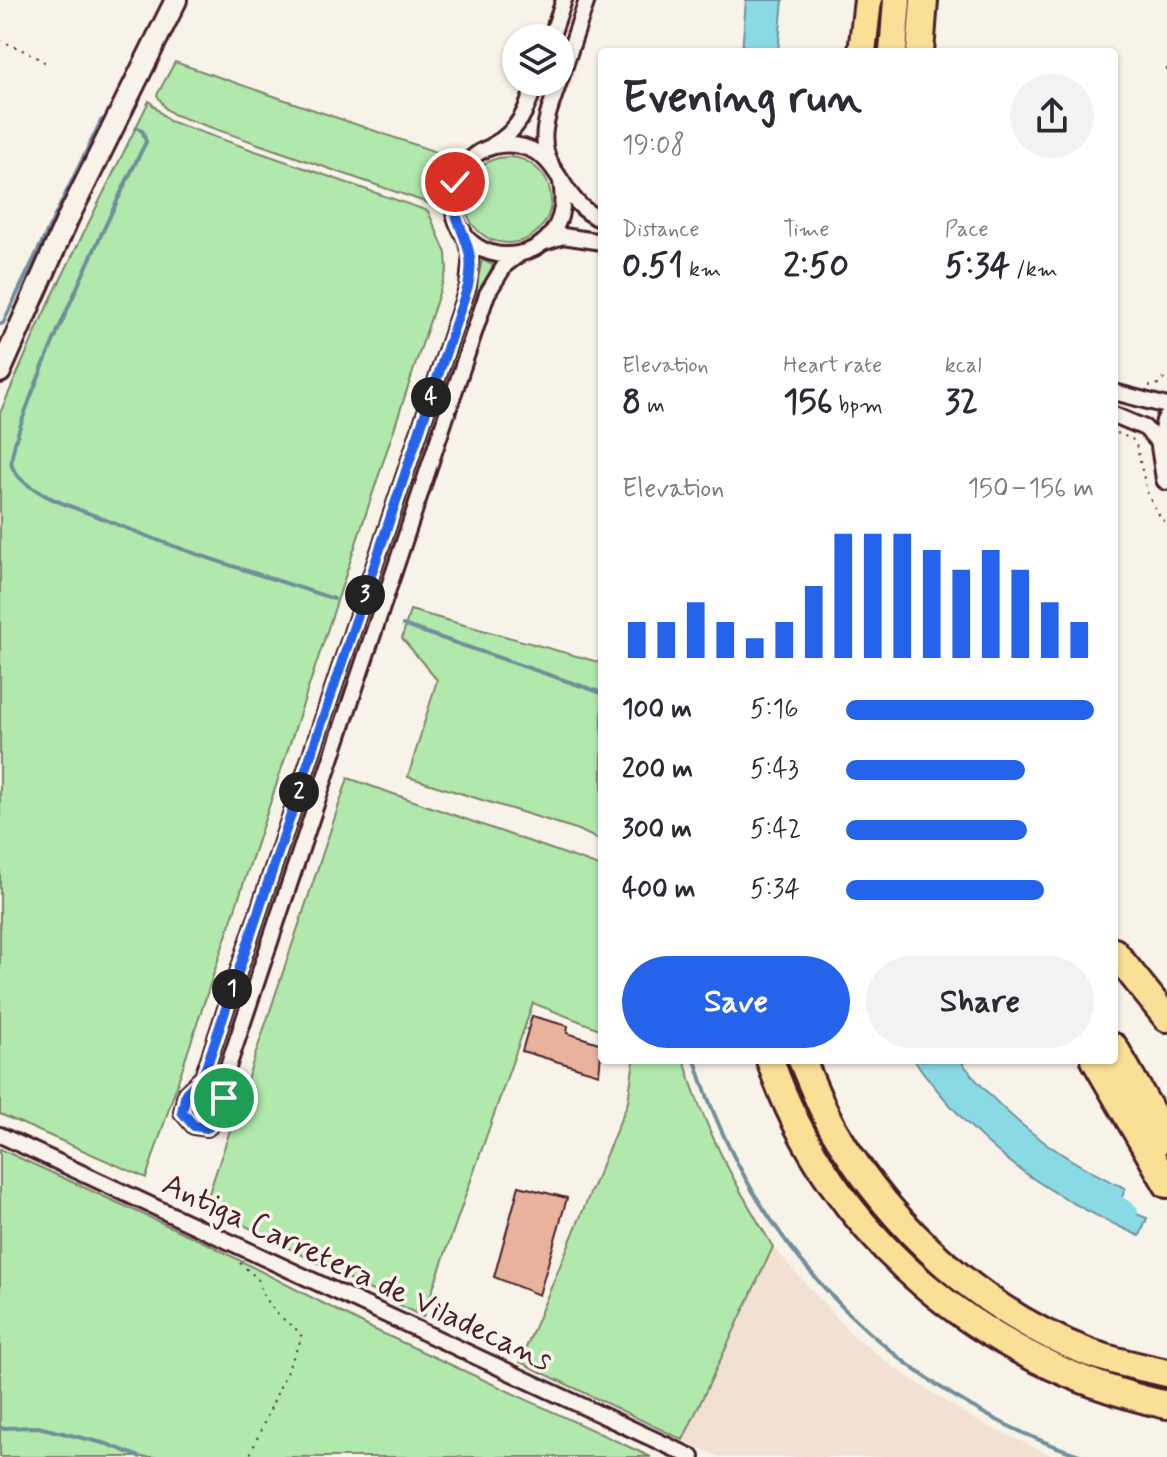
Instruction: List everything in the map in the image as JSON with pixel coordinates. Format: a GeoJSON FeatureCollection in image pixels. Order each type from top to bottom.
{"type":"FeatureCollection","features":[{"type":"Feature","properties":{"kind":"highway"},"geometry":{"type":"LineString","coordinates":[[862,48],[868,0]]}},
{"type":"Feature","properties":{"kind":"highway"},"geometry":{"type":"LineString","coordinates":[[893,48],[897,0]]}},
{"type":"Feature","properties":{"kind":"highway"},"geometry":{"type":"LineString","coordinates":[[920,48],[924,4]]}},
{"type":"Feature","properties":{"kind":"highway"},"geometry":{"type":"LineString","coordinates":[[1118,957],[1167,1018]]}},
{"type":"Feature","properties":{"kind":"highway"},"geometry":{"type":"LineString","coordinates":[[1118,1054],[1167,1140]]}},
{"type":"Feature","properties":{"kind":"highway"},"geometry":{"type":"LineString","coordinates":[[772,1064],[791,1114],[837,1192],[859,1221],[918,1281],[990,1335],[1032,1358],[1114,1392],[1167,1405]]}},
{"type":"Feature","properties":{"kind":"highway"},"geometry":{"type":"LineString","coordinates":[[804,1064],[834,1131],[864,1176],[937,1257],[1009,1312],[1048,1334],[1090,1353],[1167,1373]]}},
{"type":"Feature","properties":{"kind":"highway"},"geometry":{"type":"LineString","coordinates":[[1097,1064],[1167,1184]]}},
{"type":"Feature","properties":{"kind":"main road"},"geometry":{"type":"LineString","coordinates":[[0,372],[68,218],[176,0]]}},
{"type":"Feature","properties":{"kind":"main road"},"geometry":{"type":"LineString","coordinates":[[1167,421],[1162,446],[1167,479]]}},
{"type":"Feature","properties":{"kind":"street"},"geometry":{"type":"LineString","coordinates":[[556,24],[564,0]]}},
{"type":"Feature","properties":{"kind":"street"},"geometry":{"type":"LineString","coordinates":[[574,39],[587,0]]}},
{"type":"Feature","properties":{"kind":"street"},"geometry":{"type":"LineString","coordinates":[[521,253],[505,265],[487,294],[222,1085],[226,1103],[224,1114],[207,1128],[194,1126],[182,1112],[183,1098],[203,1077],[468,286],[471,253],[454,213],[452,200],[455,182],[472,158],[502,140],[521,121],[531,96]]}},
{"type":"Feature","properties":{"kind":"street"},"geometry":{"type":"LineString","coordinates":[[555,96],[544,134],[547,156],[573,201],[598,218]]}},
{"type":"Feature","properties":{"kind":"street"},"geometry":{"type":"LineString","coordinates":[[490,147],[499,144],[529,148],[553,168]]}},
{"type":"Feature","properties":{"kind":"street"},"geometry":{"type":"LineString","coordinates":[[541,244],[550,236],[561,216],[561,182]]}},
{"type":"Feature","properties":{"kind":"street"},"geometry":{"type":"LineString","coordinates":[[463,231],[471,241],[487,251],[512,255],[563,236],[598,241]]}},
{"type":"Feature","properties":{"kind":"street"},"geometry":{"type":"LineString","coordinates":[[1118,393],[1167,406]]}},
{"type":"Feature","properties":{"kind":"street"},"geometry":{"type":"LineString","coordinates":[[1118,422],[1145,428],[1162,446]]}},
{"type":"Feature","properties":{"kind":"street","name":"Antiga Carretera de Viladecans"},"geometry":{"type":"LineString","coordinates":[[0,1135],[692,1457]]}},
{"type":"Feature","properties":{"kind":"path"},"geometry":{"type":"LineString","coordinates":[[0,40],[49,65]]}},
{"type":"Feature","properties":{"kind":"path"},"geometry":{"type":"LineString","coordinates":[[1146,387],[1159,384],[1167,375]]}},
{"type":"Feature","properties":{"kind":"path"},"geometry":{"type":"LineString","coordinates":[[1118,433],[1136,444],[1147,492],[1167,525]]}},
{"type":"Feature","properties":{"kind":"path"},"geometry":{"type":"LineString","coordinates":[[230,1244],[240,1263],[258,1279],[262,1293],[276,1313],[302,1337],[249,1457]]}},
{"type":"Feature","properties":{"kind":"shaded area"},"geometry":{"type":"Polygon","coordinates":[[[773,1247],[854,1337],[903,1374],[977,1421],[1055,1457],[719,1457],[683,1440],[773,1247]]]}},
{"type":"Feature","properties":{"kind":"green space"},"geometry":{"type":"Polygon","coordinates":[[[175,62],[442,154],[430,184],[428,203],[175,115],[166,109],[157,95],[175,62]]]}},
{"type":"Feature","properties":{"kind":"green space"},"geometry":{"type":"Polygon","coordinates":[[[149,101],[169,121],[428,211],[446,253],[447,269],[146,1178],[0,1114],[0,413],[43,315],[149,101]]]}},
{"type":"Feature","properties":{"kind":"green space"},"geometry":{"type":"Polygon","coordinates":[[[508,157],[525,160],[539,169],[548,183],[551,200],[548,217],[539,231],[525,240],[508,243],[491,240],[477,231],[468,217],[465,200],[468,183],[477,169],[491,160],[508,157]]]}},
{"type":"Feature","properties":{"kind":"green space"},"geometry":{"type":"Polygon","coordinates":[[[482,260],[493,265],[481,289],[207,1104],[202,1102],[476,287],[482,260]]]}},
{"type":"Feature","properties":{"kind":"green space"},"geometry":{"type":"Polygon","coordinates":[[[410,610],[598,662],[598,839],[576,829],[408,777],[437,680],[402,638],[410,610]]]}},
{"type":"Feature","properties":{"kind":"green space"},"geometry":{"type":"Polygon","coordinates":[[[348,778],[598,866],[598,1028],[533,1003],[423,1317],[205,1205],[348,778]]]}},
{"type":"Feature","properties":{"kind":"green space"},"geometry":{"type":"Polygon","coordinates":[[[633,1064],[685,1064],[711,1133],[773,1247],[683,1440],[520,1362],[628,1102],[633,1064]]]}},
{"type":"Feature","properties":{"kind":"green space"},"geometry":{"type":"Polygon","coordinates":[[[0,1149],[210,1245],[373,1329],[651,1457],[0,1457],[0,1149]]]}},
{"type":"Feature","properties":{"kind":"water"},"geometry":{"type":"Polygon","coordinates":[[[746,0],[783,0],[778,48],[742,48],[746,0]]]}},
{"type":"Feature","properties":{"kind":"water"},"geometry":{"type":"Polygon","coordinates":[[[917,1064],[963,1064],[995,1100],[1034,1134],[1078,1164],[1125,1188],[1119,1207],[1147,1218],[1140,1236],[1041,1184],[987,1143],[917,1064]]]}},
{"type":"Feature","properties":{"kind":"building"},"geometry":{"type":"Polygon","coordinates":[[[532,1016],[568,1026],[567,1033],[598,1043],[599,1074],[522,1051],[532,1016]]]}},
{"type":"Feature","properties":{"kind":"building"},"geometry":{"type":"Polygon","coordinates":[[[519,1186],[567,1198],[539,1295],[494,1277],[519,1186]]]}},
{"type":"Feature","properties":{"kind":"waterway"},"geometry":{"type":"LineString","coordinates":[[0,324],[101,121],[110,115]]}},
{"type":"Feature","properties":{"kind":"waterway"},"geometry":{"type":"LineString","coordinates":[[138,128],[146,142],[45,361],[26,409],[12,466],[27,484],[60,502],[187,551],[334,599]]}},
{"type":"Feature","properties":{"kind":"waterway"},"geometry":{"type":"LineString","coordinates":[[403,625],[598,692]]}},
{"type":"Feature","properties":{"kind":"waterway"},"geometry":{"type":"LineString","coordinates":[[696,1064],[720,1129],[754,1193],[794,1252],[842,1306],[895,1354],[954,1396],[1017,1430],[1085,1457]]}},
{"type":"Feature","properties":{"kind":"waterway"},"geometry":{"type":"LineString","coordinates":[[1106,1195],[1131,1211]]}},
{"type":"Feature","properties":{"kind":"waterway"},"geometry":{"type":"LineString","coordinates":[[0,1428],[38,1427],[107,1444],[140,1457]]}},
{"type":"Feature","properties":{"kind":"route"},"geometry":{"type":"LineString","coordinates":[[224,1098],[226,1109],[222,1118],[207,1128],[194,1126],[184,1117],[181,1108],[183,1098],[203,1077],[468,286],[471,253],[454,213],[452,200],[455,182]]}}]}
